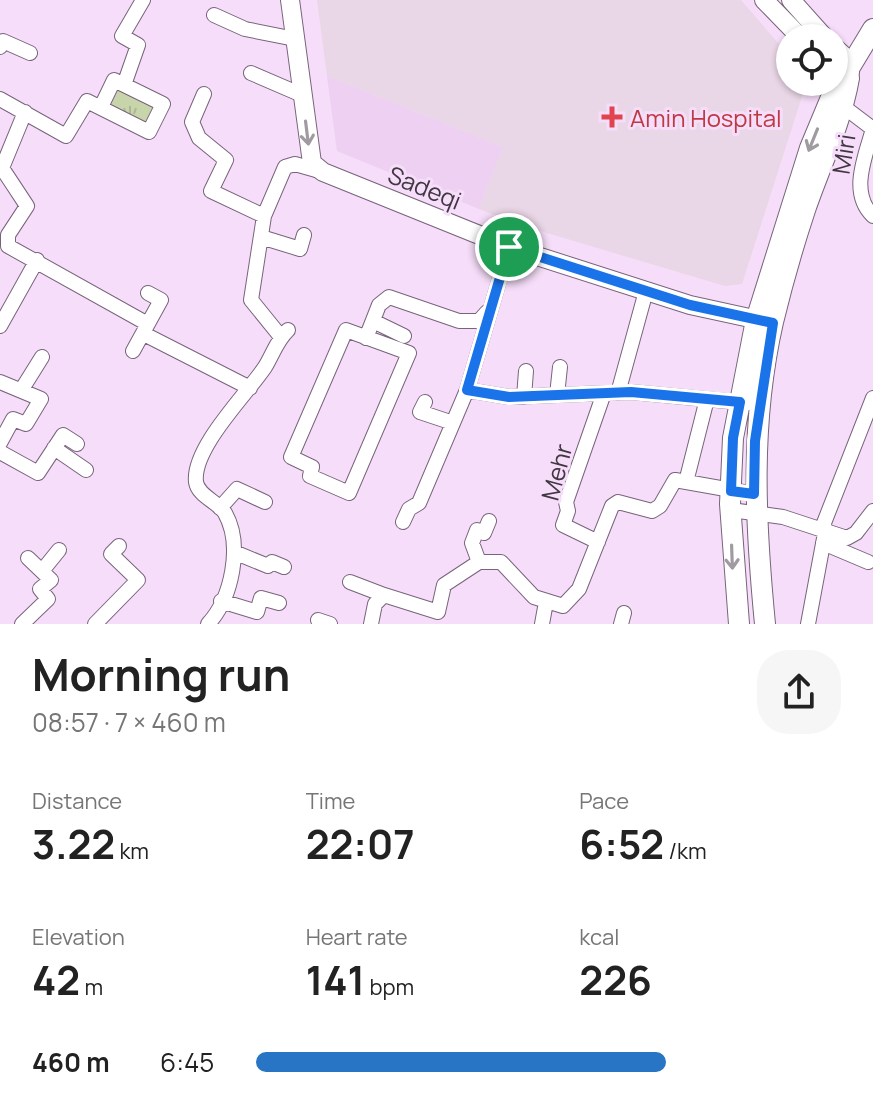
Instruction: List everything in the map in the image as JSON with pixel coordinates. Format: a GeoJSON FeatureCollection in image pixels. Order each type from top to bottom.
{"type":"FeatureCollection","features":[{"type":"Feature","properties":{"kind":"main road"},"geometry":{"type":"LineString","coordinates":[[848,65],[870,42]]}},
{"type":"Feature","properties":{"kind":"main road"},"geometry":{"type":"LineString","coordinates":[[739,624],[731,501],[733,438],[750,403],[764,321],[810,148],[832,96]]}},
{"type":"Feature","properties":{"kind":"main road"},"geometry":{"type":"LineString","coordinates":[[764,321],[844,107],[843,96]]}},
{"type":"Feature","properties":{"kind":"main road"},"geometry":{"type":"LineString","coordinates":[[750,403],[755,441],[754,504],[765,624]]}},
{"type":"Feature","properties":{"kind":"street"},"geometry":{"type":"LineString","coordinates":[[124,85],[138,45],[122,36],[143,0]]}},
{"type":"Feature","properties":{"kind":"street"},"geometry":{"type":"LineString","coordinates":[[290,0],[312,163],[323,172]]}},
{"type":"Feature","properties":{"kind":"street"},"geometry":{"type":"LineString","coordinates":[[764,0],[787,24]]}},
{"type":"Feature","properties":{"kind":"street"},"geometry":{"type":"LineString","coordinates":[[791,0],[812,24]]}},
{"type":"Feature","properties":{"kind":"street"},"geometry":{"type":"LineString","coordinates":[[214,15],[295,39]]}},
{"type":"Feature","properties":{"kind":"street"},"geometry":{"type":"LineString","coordinates":[[0,47],[3,41],[30,53]]}},
{"type":"Feature","properties":{"kind":"street"},"geometry":{"type":"LineString","coordinates":[[251,73],[302,95]]}},
{"type":"Feature","properties":{"kind":"street"},"geometry":{"type":"LineString","coordinates":[[0,99],[66,136],[87,101],[149,132],[163,104],[114,80],[101,107]]}},
{"type":"Feature","properties":{"kind":"street"},"geometry":{"type":"LineString","coordinates":[[204,94],[192,122],[199,138],[226,160],[211,191],[264,216]]}},
{"type":"Feature","properties":{"kind":"street","name":"Miri"},"geometry":{"type":"LineString","coordinates":[[844,107],[873,129],[859,181],[865,209],[873,216]]}},
{"type":"Feature","properties":{"kind":"street"},"geometry":{"type":"LineString","coordinates":[[25,112],[1,168],[27,206],[4,233],[8,246],[37,260],[145,329],[250,388]]}},
{"type":"Feature","properties":{"kind":"street"},"geometry":{"type":"LineString","coordinates":[[208,624],[221,601],[235,540],[220,508],[197,487],[196,478],[202,456],[285,334],[251,300],[264,216],[285,167],[295,164],[323,172]]}},
{"type":"Feature","properties":{"kind":"street","name":"Sadeqi"},"geometry":{"type":"LineString","coordinates":[[323,172],[509,247],[646,291],[764,321]]}},
{"type":"Feature","properties":{"kind":"street"},"geometry":{"type":"LineString","coordinates":[[261,237],[300,249],[304,235]]}},
{"type":"Feature","properties":{"kind":"street"},"geometry":{"type":"LineString","coordinates":[[403,522],[409,509],[419,503],[467,390],[487,312],[509,247]]}},
{"type":"Feature","properties":{"kind":"street"},"geometry":{"type":"LineString","coordinates":[[0,326],[37,260]]}},
{"type":"Feature","properties":{"kind":"street"},"geometry":{"type":"LineString","coordinates":[[611,393],[646,291]]}},
{"type":"Feature","properties":{"kind":"street"},"geometry":{"type":"LineString","coordinates":[[133,351],[161,300],[148,293]]}},
{"type":"Feature","properties":{"kind":"street"},"geometry":{"type":"LineString","coordinates":[[366,338],[379,305],[389,297],[459,321],[479,321],[487,312]]}},
{"type":"Feature","properties":{"kind":"street"},"geometry":{"type":"LineString","coordinates":[[373,321],[404,336]]}},
{"type":"Feature","properties":{"kind":"street"},"geometry":{"type":"LineString","coordinates":[[346,330],[366,338],[409,353],[349,493],[310,476],[312,467],[291,457],[346,330]]}},
{"type":"Feature","properties":{"kind":"street"},"geometry":{"type":"LineString","coordinates":[[22,389],[42,357]]}},
{"type":"Feature","properties":{"kind":"street"},"geometry":{"type":"LineString","coordinates":[[557,395],[560,367]]}},
{"type":"Feature","properties":{"kind":"street"},"geometry":{"type":"LineString","coordinates":[[524,397],[526,371]]}},
{"type":"Feature","properties":{"kind":"street"},"geometry":{"type":"LineString","coordinates":[[0,382],[41,399],[26,424],[13,419],[0,443]]}},
{"type":"Feature","properties":{"kind":"street"},"geometry":{"type":"LineString","coordinates":[[467,390],[480,395],[524,397],[611,393],[750,403]]}},
{"type":"Feature","properties":{"kind":"street","name":"Mehr"},"geometry":{"type":"LineString","coordinates":[[598,542],[563,525],[568,511],[566,502],[611,393]]}},
{"type":"Feature","properties":{"kind":"street"},"geometry":{"type":"LineString","coordinates":[[808,624],[824,523],[867,430],[873,398]]}},
{"type":"Feature","properties":{"kind":"street"},"geometry":{"type":"LineString","coordinates":[[686,482],[707,399]]}},
{"type":"Feature","properties":{"kind":"street"},"geometry":{"type":"LineString","coordinates":[[425,402],[420,412],[453,423]]}},
{"type":"Feature","properties":{"kind":"street"},"geometry":{"type":"LineString","coordinates":[[0,452],[38,473],[63,435],[77,444]]}},
{"type":"Feature","properties":{"kind":"street"},"geometry":{"type":"LineString","coordinates":[[54,448],[86,470]]}},
{"type":"Feature","properties":{"kind":"street"},"geometry":{"type":"LineString","coordinates":[[350,582],[438,612],[444,585],[479,562],[501,562],[534,597],[563,606],[579,589],[612,506],[618,502],[652,511],[660,506],[675,480],[731,501],[754,504],[868,562]]}},
{"type":"Feature","properties":{"kind":"street"},"geometry":{"type":"LineString","coordinates":[[220,508],[237,489],[265,502]]}},
{"type":"Feature","properties":{"kind":"street"},"geometry":{"type":"LineString","coordinates":[[824,538],[847,538],[856,533],[873,511]]}},
{"type":"Feature","properties":{"kind":"street"},"geometry":{"type":"LineString","coordinates":[[478,526],[472,543],[479,562]]}},
{"type":"Feature","properties":{"kind":"street"},"geometry":{"type":"LineString","coordinates":[[95,624],[138,580],[111,554],[119,546]]}},
{"type":"Feature","properties":{"kind":"street"},"geometry":{"type":"LineString","coordinates":[[42,571],[59,550]]}},
{"type":"Feature","properties":{"kind":"street"},"geometry":{"type":"LineString","coordinates":[[234,552],[268,566],[272,562],[284,567]]}},
{"type":"Feature","properties":{"kind":"street"},"geometry":{"type":"LineString","coordinates":[[22,624],[48,599],[40,589],[51,580],[28,558]]}},
{"type":"Feature","properties":{"kind":"street"},"geometry":{"type":"LineString","coordinates":[[371,624],[375,604],[384,595]]}},
{"type":"Feature","properties":{"kind":"street"},"geometry":{"type":"LineString","coordinates":[[221,601],[257,612],[261,598],[279,603]]}},
{"type":"Feature","properties":{"kind":"street"},"geometry":{"type":"LineString","coordinates":[[542,624],[549,604]]}},
{"type":"Feature","properties":{"kind":"street"},"geometry":{"type":"LineString","coordinates":[[425,624],[426,608]]}},
{"type":"Feature","properties":{"kind":"shaded area","name":"Amin Hospital"},"geometry":{"type":"Polygon","coordinates":[[[317,0],[741,0],[776,41],[776,96],[802,96],[742,284],[725,286],[527,227],[479,209],[503,147],[327,76],[317,0]]]}},
{"type":"Feature","properties":{"kind":"shaded area"},"geometry":{"type":"Polygon","coordinates":[[[327,76],[503,147],[479,209],[337,151],[327,76]]]}},
{"type":"Feature","properties":{"kind":"green space"},"geometry":{"type":"Polygon","coordinates":[[[118,90],[154,107],[146,125],[110,107],[118,90]]]}},
{"type":"Feature","properties":{"kind":"place","name":"Amin Hospital"},"geometry":{"type":"Point","coordinates":[612,117]}},
{"type":"Feature","properties":{"kind":"route"},"geometry":{"type":"LineString","coordinates":[[509,247],[690,305],[773,323],[755,441],[754,494],[731,491],[733,438],[740,402],[631,392],[509,397],[480,395],[467,390],[487,312],[509,247]]}}]}
